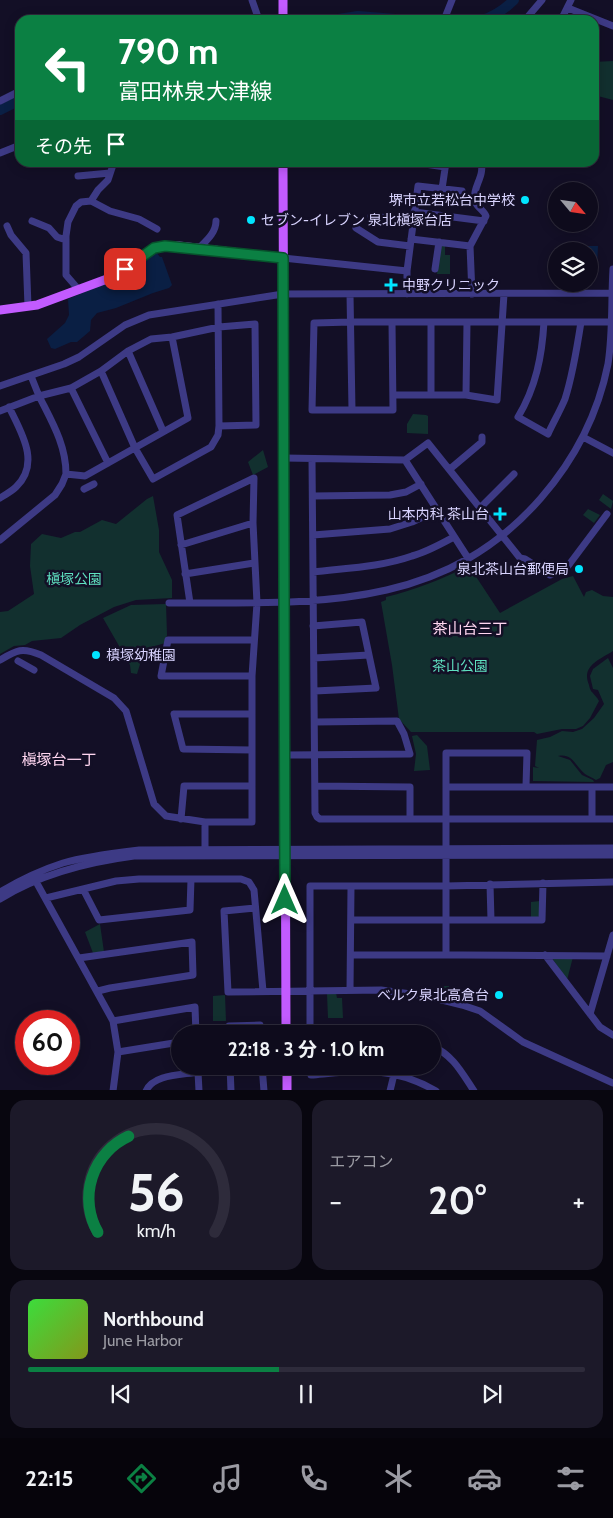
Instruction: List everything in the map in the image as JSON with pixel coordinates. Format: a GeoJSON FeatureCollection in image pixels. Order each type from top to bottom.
{"type":"FeatureCollection","features":[{"type":"Feature","properties":{"kind":"main road"},"geometry":{"type":"LineString","coordinates":[[283,0],[283,15]]}},
{"type":"Feature","properties":{"kind":"main road"},"geometry":{"type":"LineString","coordinates":[[283,167],[286,1025]]}},
{"type":"Feature","properties":{"kind":"main road"},"geometry":{"type":"LineString","coordinates":[[0,310],[28,306],[107,279],[156,247],[165,246],[283,258]]}},
{"type":"Feature","properties":{"kind":"main road"},"geometry":{"type":"LineString","coordinates":[[287,1075],[287,1090]]}},
{"type":"Feature","properties":{"kind":"street"},"geometry":{"type":"LineString","coordinates":[[252,0],[257,15]]}},
{"type":"Feature","properties":{"kind":"street"},"geometry":{"type":"LineString","coordinates":[[445,15],[452,0]]}},
{"type":"Feature","properties":{"kind":"street"},"geometry":{"type":"LineString","coordinates":[[529,15],[542,0]]}},
{"type":"Feature","properties":{"kind":"street"},"geometry":{"type":"LineString","coordinates":[[564,15],[571,0]]}},
{"type":"Feature","properties":{"kind":"street"},"geometry":{"type":"LineString","coordinates":[[568,8],[586,15]]}},
{"type":"Feature","properties":{"kind":"street"},"geometry":{"type":"LineString","coordinates":[[599,20],[613,26]]}},
{"type":"Feature","properties":{"kind":"street"},"geometry":{"type":"LineString","coordinates":[[0,101],[15,93]]}},
{"type":"Feature","properties":{"kind":"street"},"geometry":{"type":"LineString","coordinates":[[0,153],[15,147]]}},
{"type":"Feature","properties":{"kind":"street"},"geometry":{"type":"LineString","coordinates":[[91,201],[108,180],[112,167]]}},
{"type":"Feature","properties":{"kind":"street"},"geometry":{"type":"LineString","coordinates":[[442,189],[445,167]]}},
{"type":"Feature","properties":{"kind":"street"},"geometry":{"type":"LineString","coordinates":[[472,294],[470,246],[486,216],[475,200],[474,192],[482,172],[482,167]]}},
{"type":"Feature","properties":{"kind":"street"},"geometry":{"type":"LineString","coordinates":[[78,176],[110,173]]}},
{"type":"Feature","properties":{"kind":"street"},"geometry":{"type":"LineString","coordinates":[[408,294],[407,271],[418,186],[462,191]]}},
{"type":"Feature","properties":{"kind":"street"},"geometry":{"type":"LineString","coordinates":[[79,290],[66,275],[66,240],[68,222],[76,206],[81,202],[91,201],[110,211],[139,219],[157,228]]}},
{"type":"Feature","properties":{"kind":"street"},"geometry":{"type":"LineString","coordinates":[[414,212],[484,221]]}},
{"type":"Feature","properties":{"kind":"street"},"geometry":{"type":"LineString","coordinates":[[371,216],[413,221]]}},
{"type":"Feature","properties":{"kind":"street"},"geometry":{"type":"LineString","coordinates":[[32,220],[49,228],[57,237],[66,240]]}},
{"type":"Feature","properties":{"kind":"street"},"geometry":{"type":"LineString","coordinates":[[198,249],[212,233],[216,221]]}},
{"type":"Feature","properties":{"kind":"street"},"geometry":{"type":"LineString","coordinates":[[7,226],[11,235],[26,253],[28,306]]}},
{"type":"Feature","properties":{"kind":"street"},"geometry":{"type":"LineString","coordinates":[[356,228],[378,242],[439,242],[470,246]]}},
{"type":"Feature","properties":{"kind":"street"},"geometry":{"type":"LineString","coordinates":[[435,269],[439,242]]}},
{"type":"Feature","properties":{"kind":"street"},"geometry":{"type":"LineString","coordinates":[[283,258],[407,271]]}},
{"type":"Feature","properties":{"kind":"street"},"geometry":{"type":"LineString","coordinates":[[169,603],[285,602],[358,596],[402,587],[443,572],[502,535],[534,506],[550,487],[583,438],[599,398],[610,350],[613,269]]}},
{"type":"Feature","properties":{"kind":"street"},"geometry":{"type":"LineString","coordinates":[[0,386],[79,357],[125,325],[149,315],[283,294],[613,293]]}},
{"type":"Feature","properties":{"kind":"street"},"geometry":{"type":"LineString","coordinates":[[350,294],[352,410]]}},
{"type":"Feature","properties":{"kind":"street"},"geometry":{"type":"LineString","coordinates":[[393,395],[466,395],[497,400],[504,294]]}},
{"type":"Feature","properties":{"kind":"street"},"geometry":{"type":"LineString","coordinates":[[101,371],[135,448],[153,479],[211,447],[218,435],[219,426],[218,304]]}},
{"type":"Feature","properties":{"kind":"street"},"geometry":{"type":"LineString","coordinates":[[392,322],[393,410],[312,410],[314,323],[350,322],[392,322],[431,322],[468,322],[503,322],[544,322],[581,322],[612,322]]}},
{"type":"Feature","properties":{"kind":"street"},"geometry":{"type":"LineString","coordinates":[[431,322],[431,394]]}},
{"type":"Feature","properties":{"kind":"street"},"geometry":{"type":"LineString","coordinates":[[466,395],[468,322]]}},
{"type":"Feature","properties":{"kind":"street"},"geometry":{"type":"LineString","coordinates":[[544,322],[539,365],[531,392],[518,417],[548,434],[564,401],[570,383],[581,322]]}},
{"type":"Feature","properties":{"kind":"street"},"geometry":{"type":"LineString","coordinates":[[0,411],[39,396],[71,388],[101,371],[128,351],[151,339],[172,337],[219,327],[255,324],[256,425],[219,426]]}},
{"type":"Feature","properties":{"kind":"street"},"geometry":{"type":"LineString","coordinates":[[66,474],[85,476],[188,418],[172,337]]}},
{"type":"Feature","properties":{"kind":"street"},"geometry":{"type":"LineString","coordinates":[[128,351],[164,431]]}},
{"type":"Feature","properties":{"kind":"street"},"geometry":{"type":"LineString","coordinates":[[0,540],[55,495],[66,474],[60,438],[31,376]]}},
{"type":"Feature","properties":{"kind":"street"},"geometry":{"type":"LineString","coordinates":[[71,388],[108,463]]}},
{"type":"Feature","properties":{"kind":"street"},"geometry":{"type":"LineString","coordinates":[[0,498],[16,488],[28,466],[29,454],[27,445],[9,407]]}},
{"type":"Feature","properties":{"kind":"street"},"geometry":{"type":"LineString","coordinates":[[450,468],[482,442],[482,437]]}},
{"type":"Feature","properties":{"kind":"street"},"geometry":{"type":"LineString","coordinates":[[583,438],[613,453]]}},
{"type":"Feature","properties":{"kind":"street"},"geometry":{"type":"LineString","coordinates":[[284,458],[405,460],[428,443],[450,468],[520,558],[553,575],[568,566],[607,514]]}},
{"type":"Feature","properties":{"kind":"street"},"geometry":{"type":"LineString","coordinates":[[312,459],[315,813],[317,817],[320,819],[446,820],[613,819]]}},
{"type":"Feature","properties":{"kind":"street"},"geometry":{"type":"LineString","coordinates":[[405,460],[468,558]]}},
{"type":"Feature","properties":{"kind":"street"},"geometry":{"type":"LineString","coordinates":[[480,508],[514,474]]}},
{"type":"Feature","properties":{"kind":"street"},"geometry":{"type":"LineString","coordinates":[[0,660],[15,651],[29,650],[41,655],[114,698],[126,711],[154,804],[166,816],[205,822],[252,822],[252,676],[257,603],[253,523],[254,478],[177,514],[190,603]]}},
{"type":"Feature","properties":{"kind":"street"},"geometry":{"type":"LineString","coordinates":[[84,489],[94,484]]}},
{"type":"Feature","properties":{"kind":"street"},"geometry":{"type":"LineString","coordinates":[[313,496],[390,495],[406,492],[421,484]]}},
{"type":"Feature","properties":{"kind":"street"},"geometry":{"type":"LineString","coordinates":[[313,534],[390,529],[412,522],[438,510]]}},
{"type":"Feature","properties":{"kind":"street"},"geometry":{"type":"LineString","coordinates":[[181,544],[253,523]]}},
{"type":"Feature","properties":{"kind":"street"},"geometry":{"type":"LineString","coordinates":[[313,572],[385,563],[412,557],[454,537]]}},
{"type":"Feature","properties":{"kind":"street"},"geometry":{"type":"LineString","coordinates":[[186,574],[254,562]]}},
{"type":"Feature","properties":{"kind":"street"},"geometry":{"type":"LineString","coordinates":[[313,626],[362,622],[376,688],[315,690]]}},
{"type":"Feature","properties":{"kind":"street"},"geometry":{"type":"LineString","coordinates":[[252,676],[161,676],[168,640],[254,640]]}},
{"type":"Feature","properties":{"kind":"street"},"geometry":{"type":"LineString","coordinates":[[314,658],[369,655]]}},
{"type":"Feature","properties":{"kind":"street"},"geometry":{"type":"LineString","coordinates":[[18,661],[34,670]]}},
{"type":"Feature","properties":{"kind":"street"},"geometry":{"type":"LineString","coordinates":[[252,714],[174,714],[183,749],[252,750]]}},
{"type":"Feature","properties":{"kind":"street"},"geometry":{"type":"LineString","coordinates":[[285,755],[410,754],[407,740],[398,721],[315,722]]}},
{"type":"Feature","properties":{"kind":"street"},"geometry":{"type":"LineString","coordinates":[[446,955],[446,753],[527,753],[526,786]]}},
{"type":"Feature","properties":{"kind":"street"},"geometry":{"type":"LineString","coordinates":[[181,819],[184,786],[252,786]]}},
{"type":"Feature","properties":{"kind":"street"},"geometry":{"type":"LineString","coordinates":[[315,786],[410,787],[410,819]]}},
{"type":"Feature","properties":{"kind":"street"},"geometry":{"type":"LineString","coordinates":[[446,787],[613,787]]}},
{"type":"Feature","properties":{"kind":"street"},"geometry":{"type":"LineString","coordinates":[[592,787],[592,819]]}},
{"type":"Feature","properties":{"kind":"street"},"geometry":{"type":"LineString","coordinates":[[205,822],[205,849]]}},
{"type":"Feature","properties":{"kind":"street"},"geometry":{"type":"LineString","coordinates":[[0,892],[34,878],[111,859],[134,856],[613,848]]}},
{"type":"Feature","properties":{"kind":"street"},"geometry":{"type":"LineString","coordinates":[[0,898],[64,863],[105,854],[139,850],[205,849],[285,853]]}},
{"type":"Feature","properties":{"kind":"street"},"geometry":{"type":"LineString","coordinates":[[445,852],[613,855]]}},
{"type":"Feature","properties":{"kind":"street"},"geometry":{"type":"LineString","coordinates":[[34,878],[114,1021],[118,1052],[112,1090]]}},
{"type":"Feature","properties":{"kind":"street"},"geometry":{"type":"LineString","coordinates":[[46,898],[116,881],[139,879],[241,879],[249,882],[254,890],[263,991]]}},
{"type":"Feature","properties":{"kind":"street"},"geometry":{"type":"LineString","coordinates":[[83,889],[100,920],[190,910],[191,879]]}},
{"type":"Feature","properties":{"kind":"street"},"geometry":{"type":"LineString","coordinates":[[310,1025],[310,886],[446,886],[613,882]]}},
{"type":"Feature","properties":{"kind":"street"},"geometry":{"type":"LineString","coordinates":[[351,920],[542,920],[543,883]]}},
{"type":"Feature","properties":{"kind":"street"},"geometry":{"type":"LineString","coordinates":[[490,884],[491,920]]}},
{"type":"Feature","properties":{"kind":"street"},"geometry":{"type":"LineString","coordinates":[[350,990],[351,887]]}},
{"type":"Feature","properties":{"kind":"street"},"geometry":{"type":"LineString","coordinates":[[255,908],[224,911],[228,992],[395,991],[444,1000],[480,1011],[523,1042],[613,1083]]}},
{"type":"Feature","properties":{"kind":"street"},"geometry":{"type":"LineString","coordinates":[[590,1014],[613,935]]}},
{"type":"Feature","properties":{"kind":"street"},"geometry":{"type":"LineString","coordinates":[[79,958],[192,942],[193,975],[98,991]]}},
{"type":"Feature","properties":{"kind":"street"},"geometry":{"type":"LineString","coordinates":[[350,955],[607,956]]}},
{"type":"Feature","properties":{"kind":"street"},"geometry":{"type":"LineString","coordinates":[[545,955],[600,1028],[613,1035]]}},
{"type":"Feature","properties":{"kind":"street"},"geometry":{"type":"LineString","coordinates":[[114,1021],[195,1007],[196,1025]]}},
{"type":"Feature","properties":{"kind":"street"},"geometry":{"type":"LineString","coordinates":[[118,1052],[171,1043]]}},
{"type":"Feature","properties":{"kind":"street"},"geometry":{"type":"LineString","coordinates":[[441,1050],[456,1064],[474,1090]]}},
{"type":"Feature","properties":{"kind":"street"},"geometry":{"type":"LineString","coordinates":[[146,1090],[152,1083],[160,1079],[198,1072],[199,1090]]}},
{"type":"Feature","properties":{"kind":"street"},"geometry":{"type":"LineString","coordinates":[[230,1075],[231,1090]]}},
{"type":"Feature","properties":{"kind":"street"},"geometry":{"type":"LineString","coordinates":[[263,1075],[264,1090]]}},
{"type":"Feature","properties":{"kind":"street"},"geometry":{"type":"LineString","coordinates":[[390,1090],[394,1075]]}},
{"type":"Feature","properties":{"kind":"street"},"geometry":{"type":"LineString","coordinates":[[404,1075],[436,1090]]}},
{"type":"Feature","properties":{"kind":"green space"},"geometry":{"type":"Polygon","coordinates":[[[613,61],[613,100],[599,96],[599,62],[613,61]]]}},
{"type":"Feature","properties":{"kind":"green space"},"geometry":{"type":"Polygon","coordinates":[[[445,246],[445,255],[450,255],[450,274],[437,274],[440,247],[445,246]]]}},
{"type":"Feature","properties":{"kind":"green space"},"geometry":{"type":"Polygon","coordinates":[[[413,414],[428,416],[428,434],[407,433],[407,424],[413,414]]]}},
{"type":"Feature","properties":{"kind":"green space"},"geometry":{"type":"Polygon","coordinates":[[[263,450],[268,467],[253,475],[248,462],[263,450]]]}},
{"type":"Feature","properties":{"kind":"green space"},"geometry":{"type":"Polygon","coordinates":[[[603,494],[613,501],[611,509],[599,500],[603,494]]]}},
{"type":"Feature","properties":{"kind":"green space","name":"槇塚公園"},"geometry":{"type":"Polygon","coordinates":[[[153,496],[159,530],[159,552],[172,580],[172,598],[136,600],[114,607],[80,625],[61,638],[32,641],[25,645],[14,646],[0,654],[0,612],[8,611],[34,594],[30,566],[31,544],[42,534],[61,538],[75,532],[80,532],[102,520],[116,524],[153,496]]]}},
{"type":"Feature","properties":{"kind":"green space"},"geometry":{"type":"Polygon","coordinates":[[[588,509],[600,515],[594,523],[583,515],[588,509]]]}},
{"type":"Feature","properties":{"kind":"green space","name":"茶山公園"},"geometry":{"type":"Polygon","coordinates":[[[469,566],[500,613],[562,579],[573,576],[584,597],[586,592],[592,590],[603,596],[613,597],[613,651],[593,664],[587,673],[590,689],[599,701],[590,718],[583,726],[576,729],[562,729],[537,734],[534,732],[411,732],[399,719],[381,602],[386,600],[386,597],[428,584],[469,566]]]}},
{"type":"Feature","properties":{"kind":"green space"},"geometry":{"type":"Polygon","coordinates":[[[166,604],[167,635],[165,643],[152,647],[141,661],[137,674],[131,673],[130,665],[103,618],[131,605],[166,604]]]}},
{"type":"Feature","properties":{"kind":"green space"},"geometry":{"type":"Polygon","coordinates":[[[608,658],[613,668],[613,762],[606,765],[600,778],[596,780],[585,774],[567,756],[558,756],[570,760],[582,775],[594,782],[533,781],[533,767],[539,768],[535,766],[537,740],[550,737],[562,731],[573,732],[582,729],[594,718],[604,704],[598,690],[593,689],[590,676],[593,669],[608,658]]]}},
{"type":"Feature","properties":{"kind":"green space"},"geometry":{"type":"Polygon","coordinates":[[[417,735],[427,746],[430,770],[414,771],[416,754],[412,736],[417,735]]]}},
{"type":"Feature","properties":{"kind":"green space"},"geometry":{"type":"Polygon","coordinates":[[[540,901],[540,915],[538,917],[531,917],[531,902],[540,901]]]}},
{"type":"Feature","properties":{"kind":"green space"},"geometry":{"type":"Polygon","coordinates":[[[100,924],[104,952],[93,953],[85,932],[100,924]]]}},
{"type":"Feature","properties":{"kind":"green space"},"geometry":{"type":"Polygon","coordinates":[[[573,957],[567,980],[552,958],[573,957]]]}},
{"type":"Feature","properties":{"kind":"green space"},"geometry":{"type":"Polygon","coordinates":[[[440,986],[449,986],[448,999],[437,997],[440,986]]]}},
{"type":"Feature","properties":{"kind":"green space"},"geometry":{"type":"Polygon","coordinates":[[[336,993],[337,998],[342,998],[343,1018],[328,1018],[327,994],[336,993]]]}},
{"type":"Feature","properties":{"kind":"green space"},"geometry":{"type":"Polygon","coordinates":[[[225,995],[226,1021],[213,1021],[213,996],[225,995]]]}},
{"type":"Feature","properties":{"kind":"water"},"geometry":{"type":"Polygon","coordinates":[[[156,252],[162,257],[172,285],[169,288],[116,308],[97,313],[91,320],[90,331],[77,342],[71,342],[55,349],[51,348],[47,339],[65,323],[69,315],[68,299],[110,281],[156,252]]]}},
{"type":"Feature","properties":{"kind":"waterway"},"geometry":{"type":"LineString","coordinates":[[493,15],[514,0]]}},
{"type":"Feature","properties":{"kind":"waterway"},"geometry":{"type":"LineString","coordinates":[[0,110],[15,102]]}},
{"type":"Feature","properties":{"kind":"place","name":"堺市立若松台中学校"},"geometry":{"type":"Point","coordinates":[525,200]}},
{"type":"Feature","properties":{"kind":"place","name":"セブン-イレブン 泉北槇塚台店"},"geometry":{"type":"Point","coordinates":[251,220]}},
{"type":"Feature","properties":{"kind":"place","name":"中野クリニック"},"geometry":{"type":"Point","coordinates":[391,285]}},
{"type":"Feature","properties":{"kind":"place","name":"山本内科 茶山台"},"geometry":{"type":"Point","coordinates":[500,514]}},
{"type":"Feature","properties":{"kind":"place","name":"泉北茶山台郵便局"},"geometry":{"type":"Point","coordinates":[579,569]}},
{"type":"Feature","properties":{"kind":"place","name":"槙塚幼稚園"},"geometry":{"type":"Point","coordinates":[96,655]}},
{"type":"Feature","properties":{"kind":"place","name":"ベルク泉北高倉台"},"geometry":{"type":"Point","coordinates":[499,995]}},
{"type":"Feature","properties":{"kind":"district","name":"茶山台三丁"},"geometry":{"type":"Point","coordinates":[470,629]}},
{"type":"Feature","properties":{"kind":"district","name":"槇塚台一丁"},"geometry":{"type":"Point","coordinates":[59,760]}},
{"type":"Feature","properties":{"kind":"route"},"geometry":{"type":"LineString","coordinates":[[125,269],[154,248],[165,246],[283,258],[285,900]]}}]}
